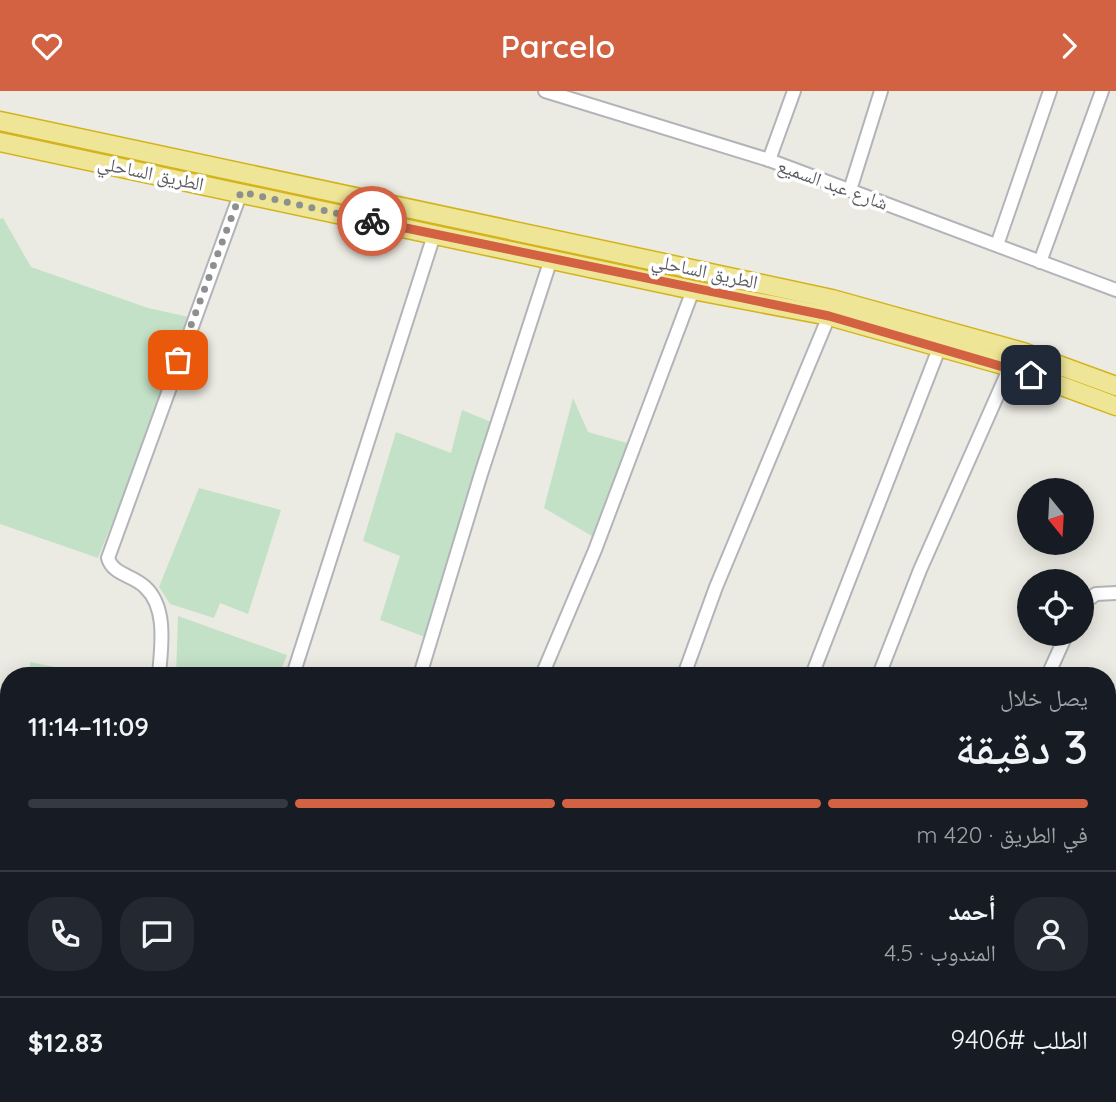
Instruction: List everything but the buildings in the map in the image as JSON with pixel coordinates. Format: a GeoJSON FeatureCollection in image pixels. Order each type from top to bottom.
{"type":"FeatureCollection","features":[{"type":"Feature","properties":{"kind":"highway","name":"الطريق الساحلي"},"geometry":{"type":"LineString","coordinates":[[0,121],[832,299],[1023,352],[1116,386]]}},
{"type":"Feature","properties":{"kind":"highway","name":"الطريق الساحلي"},"geometry":{"type":"LineString","coordinates":[[0,142],[693,290],[829,316],[1010,367],[1116,406]]}},
{"type":"Feature","properties":{"kind":"street","name":"شارع عبد السميع"},"geometry":{"type":"LineString","coordinates":[[545,91],[769,160],[1116,291]]}},
{"type":"Feature","properties":{"kind":"street"},"geometry":{"type":"LineString","coordinates":[[769,160],[794,91]]}},
{"type":"Feature","properties":{"kind":"street"},"geometry":{"type":"LineString","coordinates":[[850,190],[881,91]]}},
{"type":"Feature","properties":{"kind":"street"},"geometry":{"type":"LineString","coordinates":[[998,245],[1051,91]]}},
{"type":"Feature","properties":{"kind":"street"},"geometry":{"type":"LineString","coordinates":[[1040,262],[1102,91]]}},
{"type":"Feature","properties":{"kind":"street"},"geometry":{"type":"LineString","coordinates":[[160,667],[162,636],[157,608],[146,587],[115,570],[108,558],[241,192]]}},
{"type":"Feature","properties":{"kind":"street"},"geometry":{"type":"LineString","coordinates":[[296,667],[435,235]]}},
{"type":"Feature","properties":{"kind":"street"},"geometry":{"type":"LineString","coordinates":[[422,667],[551,259]]}},
{"type":"Feature","properties":{"kind":"street"},"geometry":{"type":"LineString","coordinates":[[545,667],[594,550],[693,290]]}},
{"type":"Feature","properties":{"kind":"street"},"geometry":{"type":"LineString","coordinates":[[687,667],[716,587],[829,316]]}},
{"type":"Feature","properties":{"kind":"street"},"geometry":{"type":"LineString","coordinates":[[815,667],[940,346]]}},
{"type":"Feature","properties":{"kind":"street"},"geometry":{"type":"LineString","coordinates":[[882,667],[920,570],[1010,367]]}},
{"type":"Feature","properties":{"kind":"street"},"geometry":{"type":"LineString","coordinates":[[1094,596],[1116,593]]}},
{"type":"Feature","properties":{"kind":"street"},"geometry":{"type":"LineString","coordinates":[[1051,667],[1060,646]]}},
{"type":"Feature","properties":{"kind":"green space"},"geometry":{"type":"Polygon","coordinates":[[[3,218],[31,267],[148,308],[194,318],[98,558],[0,524],[0,219],[3,218]]]}},
{"type":"Feature","properties":{"kind":"green space"},"geometry":{"type":"Polygon","coordinates":[[[573,398],[588,432],[627,443],[592,536],[544,508],[573,398]]]}},
{"type":"Feature","properties":{"kind":"green space"},"geometry":{"type":"Polygon","coordinates":[[[462,410],[491,422],[425,637],[380,620],[400,556],[363,541],[396,432],[451,453],[462,410]]]}},
{"type":"Feature","properties":{"kind":"green space"},"geometry":{"type":"Polygon","coordinates":[[[199,488],[281,510],[248,614],[220,603],[214,618],[170,604],[159,587],[199,488]]]}},
{"type":"Feature","properties":{"kind":"green space"},"geometry":{"type":"Polygon","coordinates":[[[178,616],[287,655],[282,667],[176,667],[178,616]]]}},
{"type":"Feature","properties":{"kind":"green space"},"geometry":{"type":"Polygon","coordinates":[[[30,662],[55,667],[30,667],[30,662]]]}},
{"type":"Feature","properties":{"kind":"way so far"},"geometry":{"type":"LineString","coordinates":[[178,360],[241,192],[372,221]]}},
{"type":"Feature","properties":{"kind":"route"},"geometry":{"type":"LineString","coordinates":[[372,221],[693,290],[829,316],[940,346],[1031,375]]}}]}
